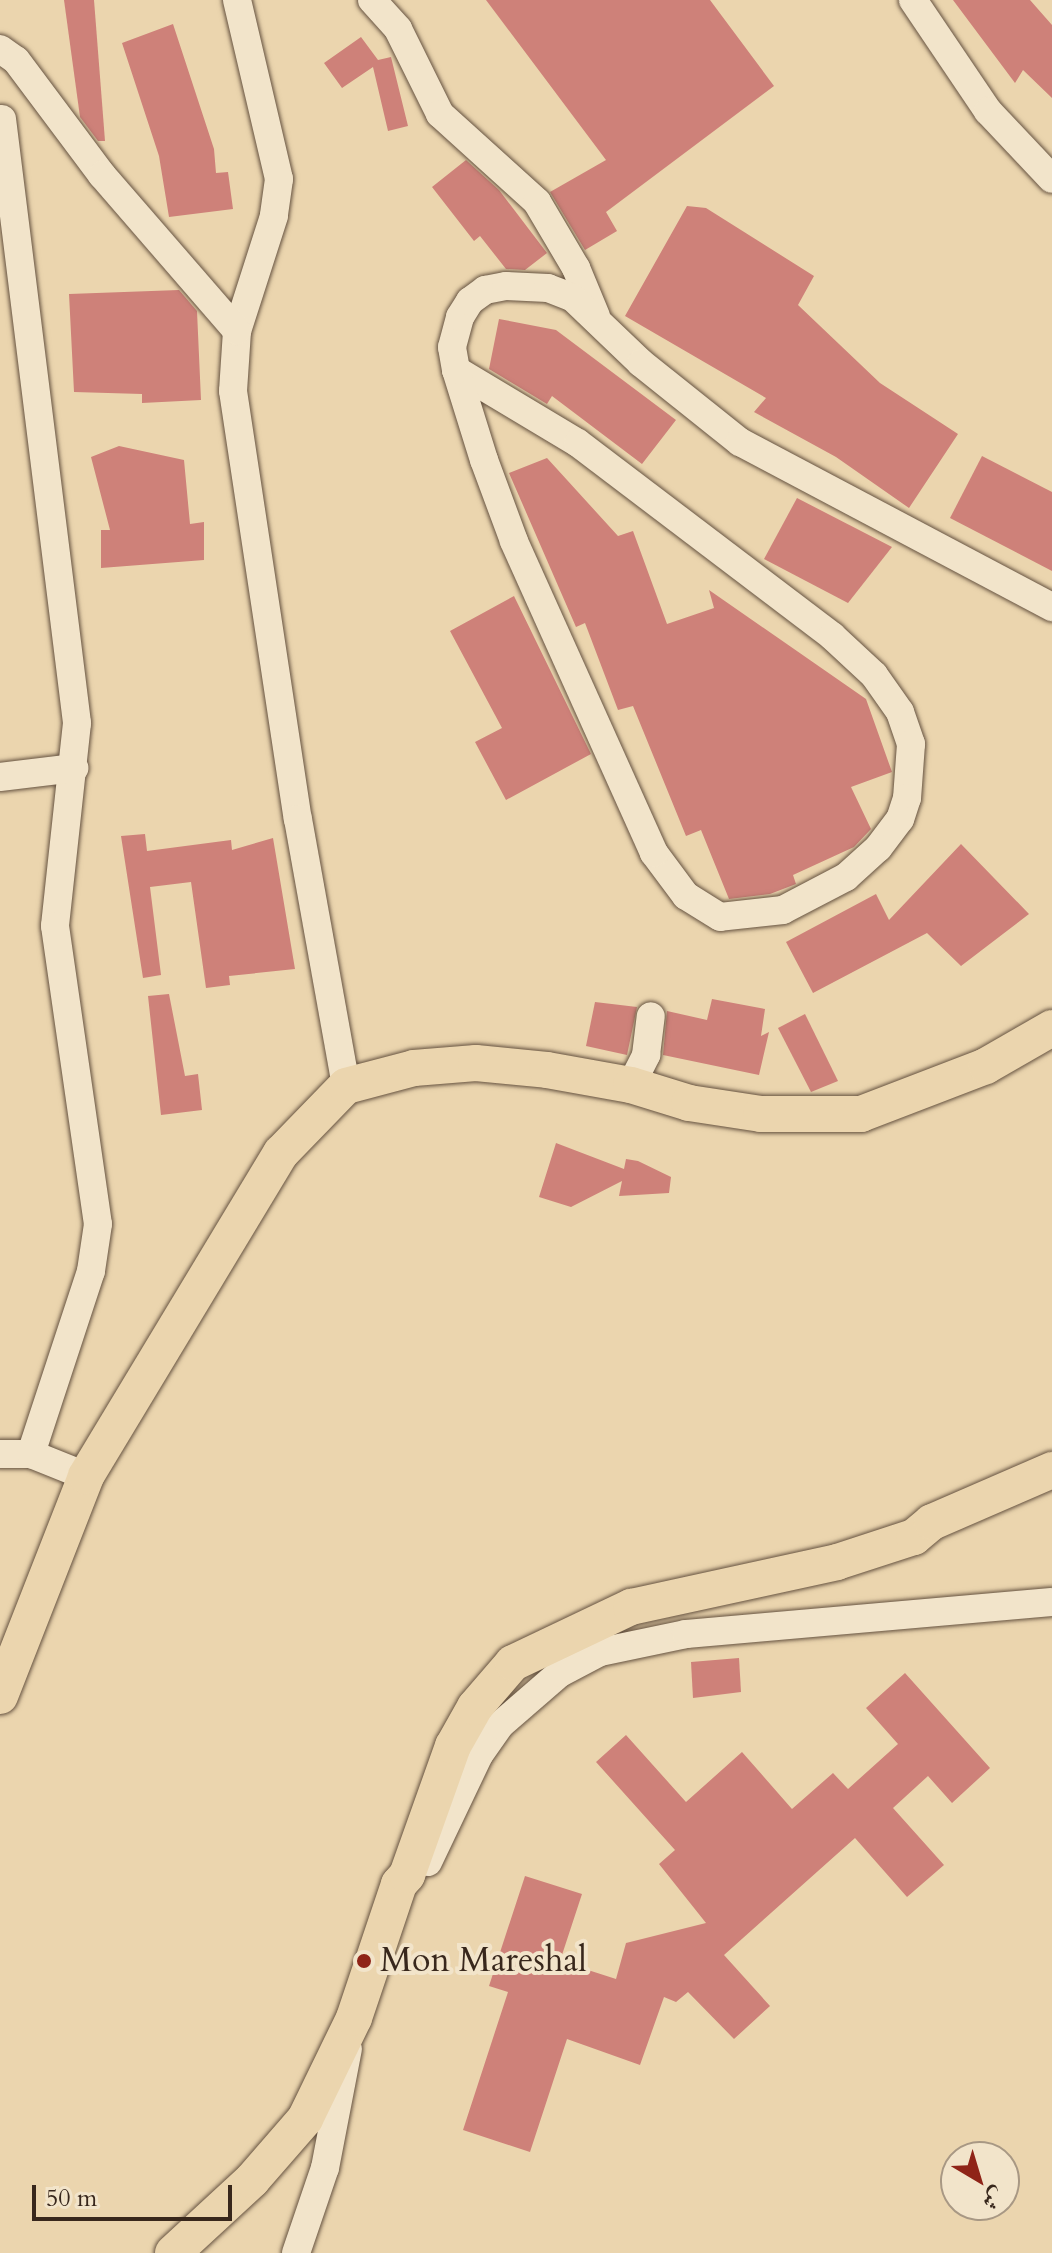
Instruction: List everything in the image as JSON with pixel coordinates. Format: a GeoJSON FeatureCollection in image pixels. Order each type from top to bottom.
{"type":"FeatureCollection","features":[{"type":"Feature","properties":{"kind":"main road"},"geometry":{"type":"LineString","coordinates":[[0,1696],[86,1476],[281,1153],[346,1086],[402,1070],[476,1063],[631,1085],[689,1103],[761,1114],[861,1114],[986,1066],[1052,1028]]}},
{"type":"Feature","properties":{"kind":"main road"},"geometry":{"type":"LineString","coordinates":[[173,2253],[252,2180],[305,2119],[354,2018],[396,1893],[401,1844],[424,1764],[445,1716],[507,1656],[618,1591],[912,1520],[932,1522],[1052,1470]]}},
{"type":"Feature","properties":{"kind":"street"},"geometry":{"type":"LineString","coordinates":[[237,0],[279,179],[274,216],[237,331],[233,391],[243,471],[346,1086]]}},
{"type":"Feature","properties":{"kind":"street"},"geometry":{"type":"LineString","coordinates":[[372,0],[398,29],[440,114],[537,202],[576,268],[596,316]]}},
{"type":"Feature","properties":{"kind":"street"},"geometry":{"type":"LineString","coordinates":[[913,0],[988,111],[1052,179]]}},
{"type":"Feature","properties":{"kind":"street"},"geometry":{"type":"LineString","coordinates":[[0,49],[16,60],[102,175],[237,331]]}},
{"type":"Feature","properties":{"kind":"street"},"geometry":{"type":"LineString","coordinates":[[2,119],[77,723],[55,926],[98,1224],[91,1271],[31,1454]]}},
{"type":"Feature","properties":{"kind":"street"},"geometry":{"type":"LineString","coordinates":[[456,370],[578,443],[832,636],[874,675],[900,712],[911,744],[911,770],[900,819],[846,877],[783,910],[740,918],[703,910],[671,880],[514,541],[456,370],[454,330],[470,301],[485,290],[548,288],[572,297],[596,316],[641,363],[740,442],[1052,607]]}},
{"type":"Feature","properties":{"kind":"street"},"geometry":{"type":"LineString","coordinates":[[0,777],[74,768]]}},
{"type":"Feature","properties":{"kind":"street"},"geometry":{"type":"LineString","coordinates":[[631,1085],[646,1055],[651,1016]]}},
{"type":"Feature","properties":{"kind":"street"},"geometry":{"type":"LineString","coordinates":[[0,1454],[31,1454],[86,1476]]}},
{"type":"Feature","properties":{"kind":"street"},"geometry":{"type":"LineString","coordinates":[[396,1893],[426,1866],[479,1755],[500,1725],[560,1673],[600,1652],[686,1634],[1052,1602]]}},
{"type":"Feature","properties":{"kind":"street"},"geometry":{"type":"LineString","coordinates":[[296,2253],[325,2168],[354,2018]]}},
{"type":"Feature","properties":{"kind":"building"},"geometry":{"type":"Polygon","coordinates":[[[64,0],[94,0],[105,141],[98,141],[80,117],[64,0]]]}},
{"type":"Feature","properties":{"kind":"building"},"geometry":{"type":"Polygon","coordinates":[[[486,0],[710,0],[774,86],[606,212],[617,231],[585,250],[550,192],[606,160],[486,0]]]}},
{"type":"Feature","properties":{"kind":"building"},"geometry":{"type":"Polygon","coordinates":[[[953,0],[1030,0],[1052,25],[1052,98],[1023,70],[1015,83],[953,0]]]}},
{"type":"Feature","properties":{"kind":"building"},"geometry":{"type":"Polygon","coordinates":[[[173,24],[214,149],[216,173],[228,172],[233,209],[169,217],[159,156],[122,43],[173,24]]]}},
{"type":"Feature","properties":{"kind":"building"},"geometry":{"type":"Polygon","coordinates":[[[361,37],[378,60],[391,57],[408,126],[388,131],[373,67],[342,88],[324,63],[361,37]]]}},
{"type":"Feature","properties":{"kind":"building"},"geometry":{"type":"Polygon","coordinates":[[[466,160],[499,190],[547,253],[525,270],[506,269],[480,236],[474,241],[432,187],[466,160]]]}},
{"type":"Feature","properties":{"kind":"building"},"geometry":{"type":"Polygon","coordinates":[[[687,206],[706,208],[814,276],[798,305],[880,383],[958,434],[909,508],[836,457],[754,412],[766,398],[625,316],[687,206]]]}},
{"type":"Feature","properties":{"kind":"building"},"geometry":{"type":"Polygon","coordinates":[[[179,290],[197,311],[201,400],[142,403],[142,394],[74,392],[69,294],[179,290]]]}},
{"type":"Feature","properties":{"kind":"building"},"geometry":{"type":"Polygon","coordinates":[[[499,319],[556,330],[676,420],[642,464],[552,396],[547,404],[489,369],[499,319]]]}},
{"type":"Feature","properties":{"kind":"building"},"geometry":{"type":"Polygon","coordinates":[[[119,446],[184,460],[190,524],[204,522],[204,560],[101,568],[101,530],[110,530],[91,457],[119,446]]]}},
{"type":"Feature","properties":{"kind":"building"},"geometry":{"type":"Polygon","coordinates":[[[982,456],[1052,492],[1052,571],[950,518],[982,456]]]}},
{"type":"Feature","properties":{"kind":"building"},"geometry":{"type":"Polygon","coordinates":[[[547,458],[618,536],[633,531],[667,624],[714,608],[709,590],[866,699],[892,772],[851,787],[871,829],[854,847],[793,875],[796,884],[770,894],[729,899],[701,830],[686,836],[633,706],[618,710],[585,623],[576,627],[509,473],[547,458]]]}},
{"type":"Feature","properties":{"kind":"building"},"geometry":{"type":"Polygon","coordinates":[[[797,498],[892,547],[848,603],[764,559],[797,498]]]}},
{"type":"Feature","properties":{"kind":"building"},"geometry":{"type":"Polygon","coordinates":[[[514,596],[591,754],[506,800],[475,742],[502,728],[450,631],[514,596]]]}},
{"type":"Feature","properties":{"kind":"building"},"geometry":{"type":"Polygon","coordinates":[[[145,834],[147,851],[231,840],[232,850],[273,838],[295,969],[229,976],[230,985],[206,988],[191,882],[150,887],[161,975],[143,978],[121,836],[145,834]]]}},
{"type":"Feature","properties":{"kind":"building"},"geometry":{"type":"Polygon","coordinates":[[[961,844],[1029,914],[961,966],[927,933],[813,993],[786,942],[876,894],[889,920],[961,844]]]}},
{"type":"Feature","properties":{"kind":"building"},"geometry":{"type":"Polygon","coordinates":[[[169,994],[185,1076],[198,1074],[202,1110],[161,1115],[148,996],[169,994]]]}},
{"type":"Feature","properties":{"kind":"building"},"geometry":{"type":"Polygon","coordinates":[[[712,999],[765,1009],[761,1036],[769,1032],[759,1075],[663,1055],[667,1011],[707,1020],[712,999]]]}},
{"type":"Feature","properties":{"kind":"building"},"geometry":{"type":"Polygon","coordinates":[[[595,1002],[637,1007],[627,1055],[586,1046],[595,1002]]]}},
{"type":"Feature","properties":{"kind":"building"},"geometry":{"type":"Polygon","coordinates":[[[805,1014],[838,1081],[811,1092],[778,1028],[805,1014]]]}},
{"type":"Feature","properties":{"kind":"building"},"geometry":{"type":"Polygon","coordinates":[[[556,1143],[624,1169],[626,1159],[638,1161],[671,1177],[669,1193],[619,1196],[622,1181],[571,1207],[539,1197],[556,1143]]]}},
{"type":"Feature","properties":{"kind":"building"},"geometry":{"type":"Polygon","coordinates":[[[739,1658],[741,1692],[693,1698],[691,1662],[739,1658]]]}},
{"type":"Feature","properties":{"kind":"building"},"geometry":{"type":"Polygon","coordinates":[[[905,1673],[990,1768],[952,1803],[928,1776],[893,1808],[944,1865],[907,1897],[855,1838],[724,1955],[770,2006],[734,2039],[688,1992],[676,2002],[664,1997],[640,2065],[567,2039],[530,2152],[463,2130],[508,1992],[489,1986],[525,1876],[582,1894],[560,1961],[616,1979],[626,1943],[706,1923],[659,1864],[675,1850],[596,1762],[626,1735],[686,1802],[742,1752],[792,1809],[833,1773],[848,1789],[898,1744],[866,1708],[905,1673]]]}},
{"type":"Feature","properties":{"kind":"place","name":"Mon Mareshal"},"geometry":{"type":"Point","coordinates":[364,1961]}}]}
